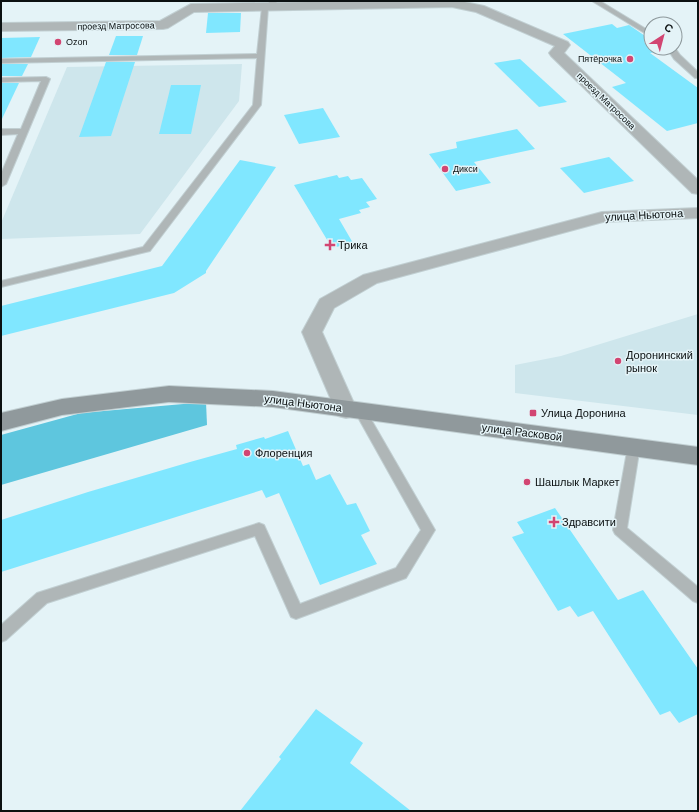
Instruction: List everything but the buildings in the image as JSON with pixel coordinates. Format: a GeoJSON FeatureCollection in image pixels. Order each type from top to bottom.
{"type":"FeatureCollection","features":[{"type":"Feature","properties":{"kind":"main road","name":"улица Ньютона"},"geometry":{"type":"LineString","coordinates":[[1,422],[62,407],[169,394],[273,399],[354,411]]}},
{"type":"Feature","properties":{"kind":"main road","name":"улица Расковой"},"geometry":{"type":"LineString","coordinates":[[354,411],[634,446],[698,456]]}},
{"type":"Feature","properties":{"kind":"street","name":"проезд Матросова"},"geometry":{"type":"LineString","coordinates":[[1,27],[163,25],[192,8],[271,4],[452,3],[480,9],[563,45],[556,53],[698,188]]}},
{"type":"Feature","properties":{"kind":"street","name":"улица Ньютона"},"geometry":{"type":"LineString","coordinates":[[354,411],[312,332],[327,304],[370,278],[602,217],[698,213]]}},
{"type":"Feature","properties":{"kind":"lane"},"geometry":{"type":"LineString","coordinates":[[595,1],[643,30]]}},
{"type":"Feature","properties":{"kind":"lane"},"geometry":{"type":"LineString","coordinates":[[1,284],[146,250],[257,105],[260,56],[271,4]]}},
{"type":"Feature","properties":{"kind":"lane"},"geometry":{"type":"LineString","coordinates":[[1,60],[260,56]]}},
{"type":"Feature","properties":{"kind":"lane"},"geometry":{"type":"LineString","coordinates":[[676,56],[698,76]]}},
{"type":"Feature","properties":{"kind":"lane"},"geometry":{"type":"LineString","coordinates":[[1,80],[46,79],[25,132],[1,184]]}},
{"type":"Feature","properties":{"kind":"lane"},"geometry":{"type":"LineString","coordinates":[[1,132],[25,132]]}},
{"type":"Feature","properties":{"kind":"lane"},"geometry":{"type":"LineString","coordinates":[[1,635],[42,598],[259,529],[296,612],[401,573],[428,530],[354,411]]}},
{"type":"Feature","properties":{"kind":"lane"},"geometry":{"type":"LineString","coordinates":[[634,446],[620,530],[698,596]]}},
{"type":"Feature","properties":{"kind":"shaded area"},"geometry":{"type":"Polygon","coordinates":[[[242,64],[239,101],[140,234],[1,239],[1,223],[67,67],[242,64]]]}},
{"type":"Feature","properties":{"kind":"shaded area","name":"Доронинский рынок"},"geometry":{"type":"Polygon","coordinates":[[[698,314],[698,415],[515,393],[515,365],[561,356],[698,314]]]}},
{"type":"Feature","properties":{"kind":"shaded area"},"geometry":{"type":"Polygon","coordinates":[[[206,402],[207,425],[1,485],[1,435],[81,413],[206,402]]]}},
{"type":"Feature","properties":{"kind":"place","name":"Ozon"},"geometry":{"type":"Point","coordinates":[58,42]}},
{"type":"Feature","properties":{"kind":"place","name":"Пятёрочка"},"geometry":{"type":"Point","coordinates":[630,59]}},
{"type":"Feature","properties":{"kind":"place","name":"Дикси"},"geometry":{"type":"Point","coordinates":[445,169]}},
{"type":"Feature","properties":{"kind":"place","name":"Трика"},"geometry":{"type":"Point","coordinates":[330,245]}},
{"type":"Feature","properties":{"kind":"place","name":"Доронинский рынок"},"geometry":{"type":"Point","coordinates":[618,361]}},
{"type":"Feature","properties":{"kind":"place","name":"Улица Доронина"},"geometry":{"type":"Point","coordinates":[533,413]}},
{"type":"Feature","properties":{"kind":"place","name":"Флоренция"},"geometry":{"type":"Point","coordinates":[247,453]}},
{"type":"Feature","properties":{"kind":"place","name":"Шашлык Маркет"},"geometry":{"type":"Point","coordinates":[527,482]}},
{"type":"Feature","properties":{"kind":"place","name":"Здравсити"},"geometry":{"type":"Point","coordinates":[554,522]}}]}
